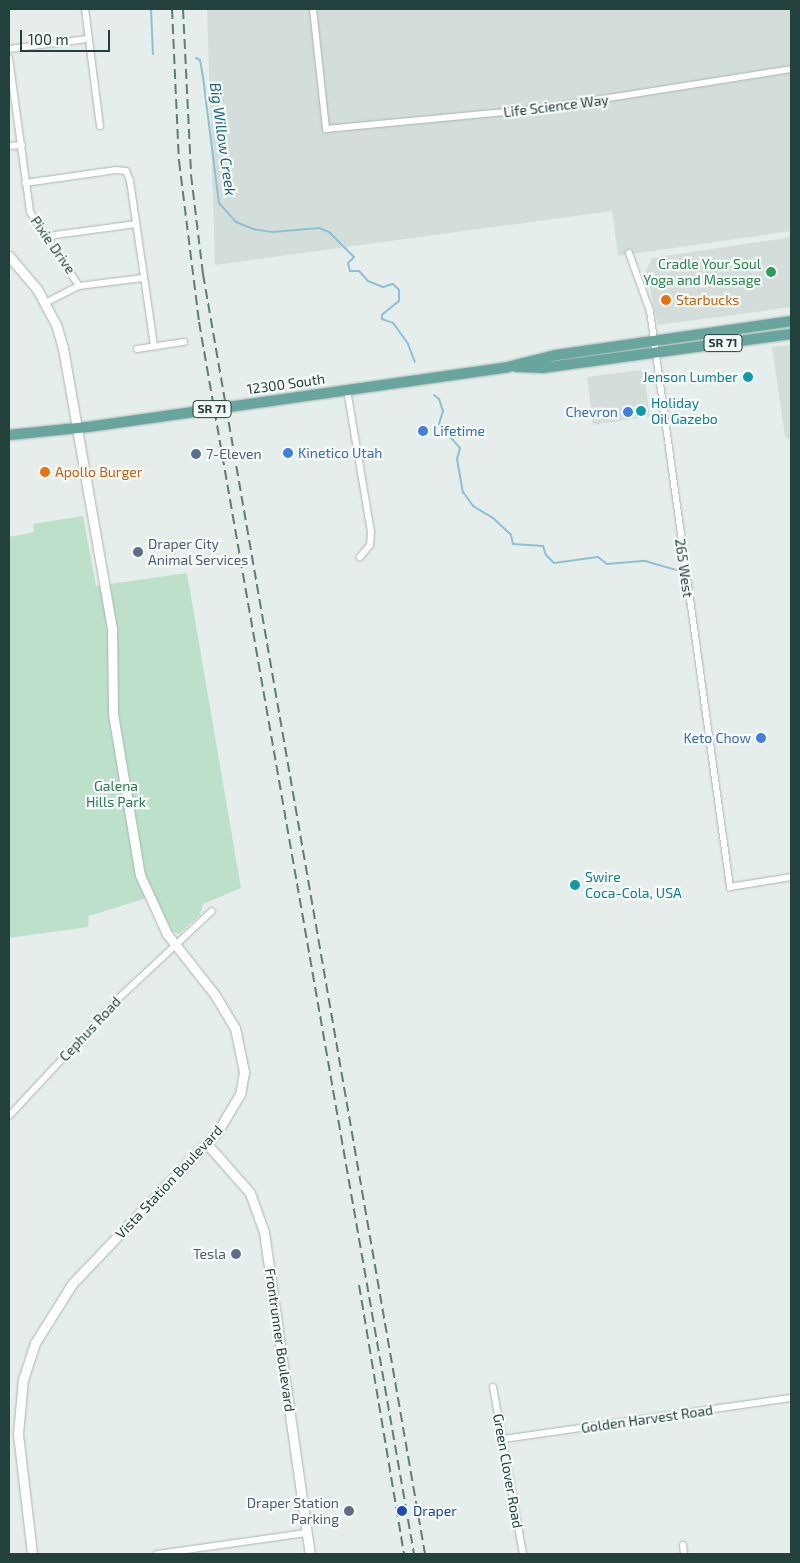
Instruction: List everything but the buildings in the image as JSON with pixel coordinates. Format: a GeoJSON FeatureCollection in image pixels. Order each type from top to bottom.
{"type":"FeatureCollection","features":[{"type":"Feature","properties":{"kind":"main road","name":"12300 South"},"geometry":{"type":"LineString","coordinates":[[9,436],[76,429],[508,367],[556,355],[791,321]]}},
{"type":"Feature","properties":{"kind":"main road","name":"12300 South"},"geometry":{"type":"LineString","coordinates":[[508,367],[542,368],[791,334]]}},
{"type":"Feature","properties":{"kind":"street"},"geometry":{"type":"LineString","coordinates":[[85,9],[87,39],[100,126]]}},
{"type":"Feature","properties":{"kind":"street","name":"Life Science Way"},"geometry":{"type":"LineString","coordinates":[[313,9],[326,129],[539,110],[784,72],[791,69]]}},
{"type":"Feature","properties":{"kind":"street"},"geometry":{"type":"LineString","coordinates":[[9,49],[87,39]]}},
{"type":"Feature","properties":{"kind":"street","name":"Pixie Drive"},"geometry":{"type":"LineString","coordinates":[[9,58],[22,145],[25,183],[33,220],[79,286]]}},
{"type":"Feature","properties":{"kind":"street"},"geometry":{"type":"LineString","coordinates":[[784,72],[791,75]]}},
{"type":"Feature","properties":{"kind":"street"},"geometry":{"type":"LineString","coordinates":[[9,146],[22,145]]}},
{"type":"Feature","properties":{"kind":"street"},"geometry":{"type":"LineString","coordinates":[[25,183],[122,170],[129,176],[154,346]]}},
{"type":"Feature","properties":{"kind":"street"},"geometry":{"type":"LineString","coordinates":[[48,239],[55,235],[136,224]]}},
{"type":"Feature","properties":{"kind":"street","name":"265 West"},"geometry":{"type":"LineString","coordinates":[[629,252],[650,311],[730,887],[791,878]]}},
{"type":"Feature","properties":{"kind":"street","name":"Vista Station Boulevard"},"geometry":{"type":"LineString","coordinates":[[9,256],[28,277],[45,303],[63,348],[112,628],[113,714],[140,875],[148,898],[175,945],[224,1008],[235,1028],[243,1057],[240,1094],[232,1112],[207,1144],[72,1284],[34,1343],[24,1379],[18,1434],[32,1554]]}},
{"type":"Feature","properties":{"kind":"street"},"geometry":{"type":"LineString","coordinates":[[45,303],[79,286],[143,278]]}},
{"type":"Feature","properties":{"kind":"street"},"geometry":{"type":"LineString","coordinates":[[137,349],[184,342]]}},
{"type":"Feature","properties":{"kind":"street"},"geometry":{"type":"LineString","coordinates":[[346,390],[371,532],[370,545],[360,557]]}},
{"type":"Feature","properties":{"kind":"street","name":"Cephus Road"},"geometry":{"type":"LineString","coordinates":[[9,1116],[119,998],[212,911]]}},
{"type":"Feature","properties":{"kind":"street","name":"Frontrunner Boulevard"},"geometry":{"type":"LineString","coordinates":[[207,1144],[250,1193],[264,1232],[310,1554]]}},
{"type":"Feature","properties":{"kind":"street","name":"Green Clover Road"},"geometry":{"type":"LineString","coordinates":[[493,1387],[523,1554]]}},
{"type":"Feature","properties":{"kind":"street","name":"Golden Harvest Road"},"geometry":{"type":"LineString","coordinates":[[503,1439],[791,1398]]}},
{"type":"Feature","properties":{"kind":"street"},"geometry":{"type":"LineString","coordinates":[[157,1554],[307,1532]]}},
{"type":"Feature","properties":{"kind":"street"},"geometry":{"type":"LineString","coordinates":[[683,1545],[684,1554]]}},
{"type":"Feature","properties":{"kind":"shaded area"},"geometry":{"type":"Polygon","coordinates":[[[207,9],[791,9],[791,231],[618,256],[612,211],[215,265],[207,9]]]}},
{"type":"Feature","properties":{"kind":"shaded area"},"geometry":{"type":"Polygon","coordinates":[[[791,237],[791,307],[658,325],[646,271],[652,258],[791,237]]]}},
{"type":"Feature","properties":{"kind":"shaded area"},"geometry":{"type":"Polygon","coordinates":[[[791,345],[791,441],[785,437],[772,347],[791,345]]]}},
{"type":"Feature","properties":{"kind":"shaded area"},"geometry":{"type":"Polygon","coordinates":[[[640,370],[644,374],[650,416],[593,425],[587,377],[640,370]]]}},
{"type":"Feature","properties":{"kind":"green space","name":"Galena Hills Park"},"geometry":{"type":"Polygon","coordinates":[[[83,516],[96,586],[187,573],[241,888],[203,904],[200,915],[179,934],[172,931],[153,896],[89,916],[88,927],[9,938],[9,537],[34,532],[33,524],[83,516]]]}},
{"type":"Feature","properties":{"kind":"waterway","name":"Big Willow Creek"},"geometry":{"type":"LineString","coordinates":[[151,9],[153,54]]}},
{"type":"Feature","properties":{"kind":"waterway","name":"Big Willow Creek"},"geometry":{"type":"LineString","coordinates":[[196,58],[200,60],[203,77],[219,203],[236,222],[253,229],[273,232],[319,228],[329,232],[354,257],[348,263],[350,271],[359,271],[368,281],[383,287],[393,284],[399,290],[399,301],[382,315],[382,319],[393,323],[408,344],[415,362]]}},
{"type":"Feature","properties":{"kind":"waterway","name":"Big Willow Creek"},"geometry":{"type":"LineString","coordinates":[[434,395],[439,399],[443,411],[439,424],[460,448],[457,459],[463,492],[473,506],[493,518],[511,535],[513,544],[543,546],[546,555],[554,563],[598,557],[607,564],[645,561],[677,570]]}},
{"type":"Feature","properties":{"kind":"railway"},"geometry":{"type":"LineString","coordinates":[[172,9],[179,161],[199,322],[414,1554]]}},
{"type":"Feature","properties":{"kind":"railway"},"geometry":{"type":"LineString","coordinates":[[183,9],[191,175],[203,274],[425,1554]]}},
{"type":"Feature","properties":{"kind":"railway"},"geometry":{"type":"LineString","coordinates":[[359,1285],[404,1554]]}},
{"type":"Feature","properties":{"kind":"place","name":"Cradle Your Soul Yoga and Massage"},"geometry":{"type":"Point","coordinates":[771,272]}},
{"type":"Feature","properties":{"kind":"place","name":"Starbucks"},"geometry":{"type":"Point","coordinates":[666,300]}},
{"type":"Feature","properties":{"kind":"place","name":"Jenson Lumber"},"geometry":{"type":"Point","coordinates":[748,377]}},
{"type":"Feature","properties":{"kind":"place","name":"Holiday Oil Gazebo"},"geometry":{"type":"Point","coordinates":[641,411]}},
{"type":"Feature","properties":{"kind":"place","name":"Chevron"},"geometry":{"type":"Point","coordinates":[628,412]}},
{"type":"Feature","properties":{"kind":"place","name":"Lifetime"},"geometry":{"type":"Point","coordinates":[423,431]}},
{"type":"Feature","properties":{"kind":"place","name":"Kinetico Utah"},"geometry":{"type":"Point","coordinates":[288,453]}},
{"type":"Feature","properties":{"kind":"place","name":"7-Eleven"},"geometry":{"type":"Point","coordinates":[196,454]}},
{"type":"Feature","properties":{"kind":"place","name":"Apollo Burger"},"geometry":{"type":"Point","coordinates":[45,472]}},
{"type":"Feature","properties":{"kind":"place","name":"Draper City Animal Services"},"geometry":{"type":"Point","coordinates":[138,552]}},
{"type":"Feature","properties":{"kind":"place","name":"Keto Chow"},"geometry":{"type":"Point","coordinates":[761,738]}},
{"type":"Feature","properties":{"kind":"place","name":"Swire Coca-Cola, USA"},"geometry":{"type":"Point","coordinates":[575,885]}},
{"type":"Feature","properties":{"kind":"place","name":"Tesla"},"geometry":{"type":"Point","coordinates":[236,1254]}},
{"type":"Feature","properties":{"kind":"place","name":"Draper Station Parking"},"geometry":{"type":"Point","coordinates":[349,1511]}},
{"type":"Feature","properties":{"kind":"place","name":"Draper"},"geometry":{"type":"Point","coordinates":[402,1511]}}]}
